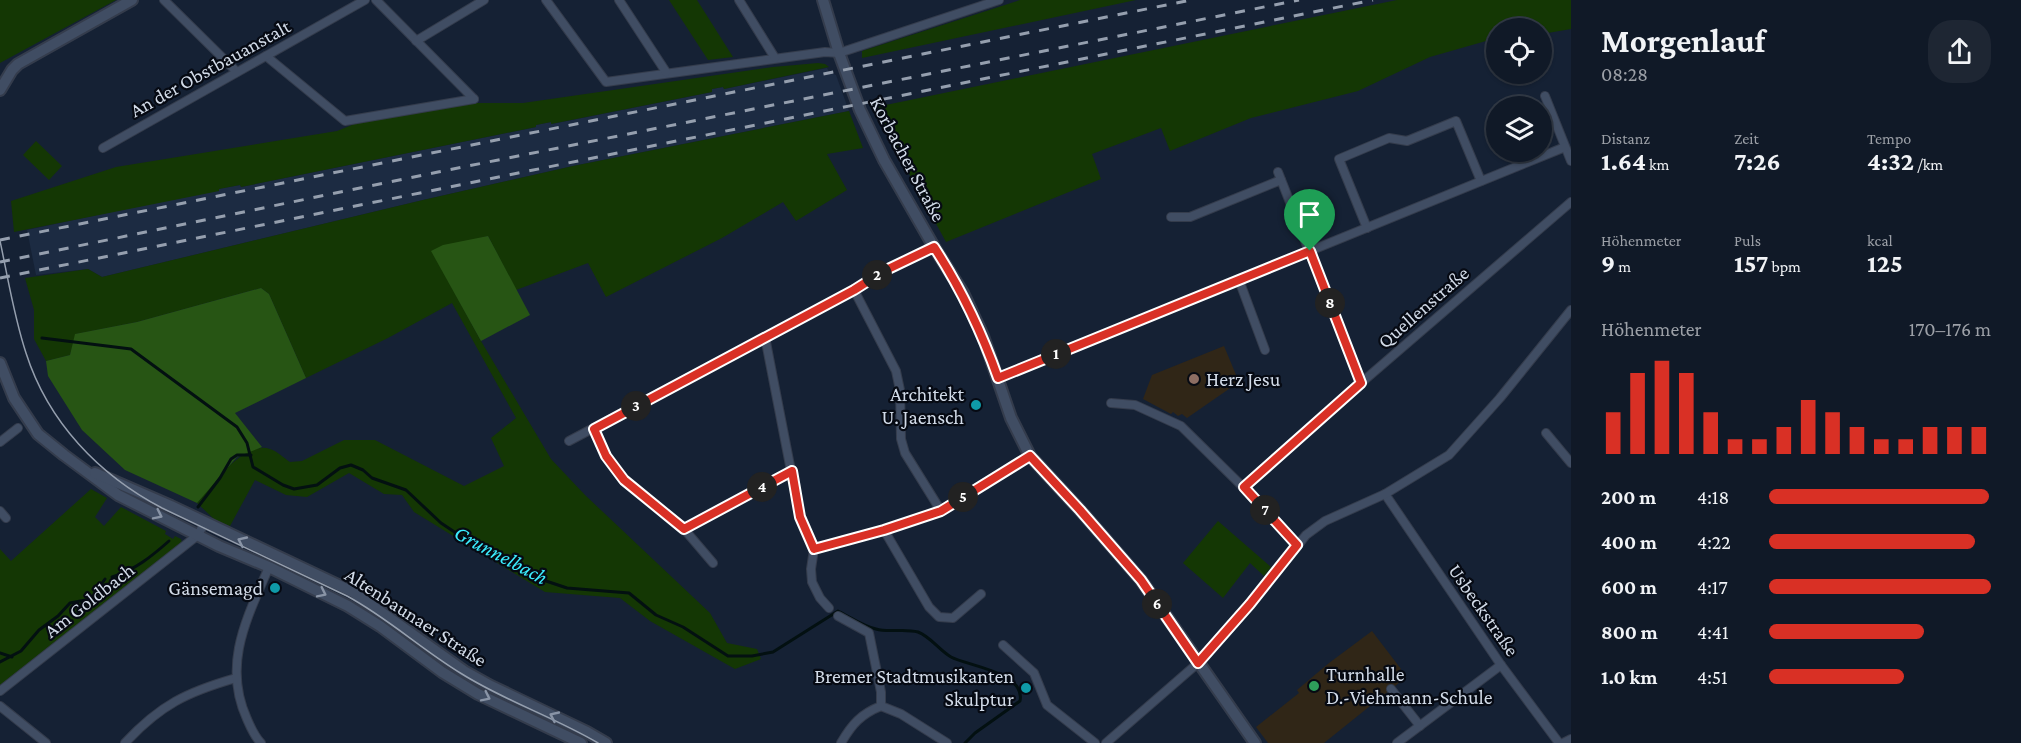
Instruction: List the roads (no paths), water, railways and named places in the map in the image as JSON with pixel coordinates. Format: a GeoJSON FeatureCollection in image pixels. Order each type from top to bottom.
{"type":"FeatureCollection","features":[{"type":"Feature","properties":{"kind":"main road"},"geometry":{"type":"LineString","coordinates":[[0,90],[18,64],[132,0]]}},
{"type":"Feature","properties":{"kind":"main road","name":"Korbacher Straße"},"geometry":{"type":"LineString","coordinates":[[823,0],[860,110],[876,145],[963,293],[983,336],[1011,418],[1030,456],[1141,580],[1255,743]]}},
{"type":"Feature","properties":{"kind":"main road","name":"Altenbaunaer Straße"},"geometry":{"type":"LineString","coordinates":[[0,363],[14,398],[38,434],[118,495],[365,616],[442,672],[478,694],[581,743]]}},
{"type":"Feature","properties":{"kind":"main road","name":"Altenbaunaer Straße"},"geometry":{"type":"LineString","coordinates":[[79,466],[171,506],[204,524],[352,592],[464,671],[606,743]]}},
{"type":"Feature","properties":{"kind":"street"},"geometry":{"type":"LineString","coordinates":[[164,0],[237,72]]}},
{"type":"Feature","properties":{"kind":"street","name":"An der Obstbauanstalt"},"geometry":{"type":"LineString","coordinates":[[103,148],[365,0]]}},
{"type":"Feature","properties":{"kind":"street"},"geometry":{"type":"LineString","coordinates":[[266,56],[345,121],[474,99],[376,0]]}},
{"type":"Feature","properties":{"kind":"street"},"geometry":{"type":"LineString","coordinates":[[416,41],[484,0]]}},
{"type":"Feature","properties":{"kind":"street"},"geometry":{"type":"LineString","coordinates":[[546,0],[606,82],[775,58],[825,52],[839,53],[999,0]]}},
{"type":"Feature","properties":{"kind":"street"},"geometry":{"type":"LineString","coordinates":[[619,0],[666,72]]}},
{"type":"Feature","properties":{"kind":"street"},"geometry":{"type":"LineString","coordinates":[[739,0],[775,58]]}},
{"type":"Feature","properties":{"kind":"street"},"geometry":{"type":"LineString","coordinates":[[1552,114],[1571,161]]}},
{"type":"Feature","properties":{"kind":"street"},"geometry":{"type":"LineString","coordinates":[[1367,228],[1339,159],[1389,138],[1407,141],[1456,121],[1481,181]]}},
{"type":"Feature","properties":{"kind":"street"},"geometry":{"type":"LineString","coordinates":[[998,378],[1565,147]]}},
{"type":"Feature","properties":{"kind":"street"},"geometry":{"type":"LineString","coordinates":[[1171,216],[1190,217],[1280,176],[1361,383]]}},
{"type":"Feature","properties":{"kind":"street","name":"Quellenstraße"},"geometry":{"type":"LineString","coordinates":[[1244,487],[1571,202]]}},
{"type":"Feature","properties":{"kind":"street"},"geometry":{"type":"LineString","coordinates":[[569,441],[854,290],[884,271],[934,247]]}},
{"type":"Feature","properties":{"kind":"street"},"geometry":{"type":"LineString","coordinates":[[1239,280],[1265,350]]}},
{"type":"Feature","properties":{"kind":"street"},"geometry":{"type":"LineString","coordinates":[[854,290],[896,371],[900,390],[901,439],[905,453],[941,511]]}},
{"type":"Feature","properties":{"kind":"street"},"geometry":{"type":"LineString","coordinates":[[1106,743],[1198,663],[1306,535],[1325,521],[1385,494],[1449,455],[1500,398],[1571,310]]}},
{"type":"Feature","properties":{"kind":"street"},"geometry":{"type":"LineString","coordinates":[[765,337],[800,517],[814,549],[812,582],[820,598],[829,608]]}},
{"type":"Feature","properties":{"kind":"street"},"geometry":{"type":"LineString","coordinates":[[1111,403],[1135,405],[1181,426],[1244,487],[1297,545]]}},
{"type":"Feature","properties":{"kind":"street"},"geometry":{"type":"LineString","coordinates":[[0,442],[18,428]]}},
{"type":"Feature","properties":{"kind":"street"},"geometry":{"type":"LineString","coordinates":[[594,429],[606,456],[624,480],[684,529],[713,563]]}},
{"type":"Feature","properties":{"kind":"street"},"geometry":{"type":"LineString","coordinates":[[1546,433],[1571,464]]}},
{"type":"Feature","properties":{"kind":"street"},"geometry":{"type":"LineString","coordinates":[[814,549],[884,530],[941,511],[1030,456]]}},
{"type":"Feature","properties":{"kind":"street"},"geometry":{"type":"LineString","coordinates":[[684,529],[792,471]]}},
{"type":"Feature","properties":{"kind":"street","name":"Usbeckstraße"},"geometry":{"type":"LineString","coordinates":[[1385,494],[1502,665],[1559,743]]}},
{"type":"Feature","properties":{"kind":"street"},"geometry":{"type":"LineString","coordinates":[[0,511],[6,518]]}},
{"type":"Feature","properties":{"kind":"street"},"geometry":{"type":"LineString","coordinates":[[198,535],[204,524]]}},
{"type":"Feature","properties":{"kind":"street"},"geometry":{"type":"LineString","coordinates":[[884,530],[930,607],[939,617],[953,618],[981,594]]}},
{"type":"Feature","properties":{"kind":"street","name":"Am Goldbach"},"geometry":{"type":"LineString","coordinates":[[0,691],[198,535]]}},
{"type":"Feature","properties":{"kind":"street"},"geometry":{"type":"LineString","coordinates":[[261,743],[255,737],[244,711],[236,678],[238,648],[246,620],[269,567]]}},
{"type":"Feature","properties":{"kind":"street"},"geometry":{"type":"LineString","coordinates":[[838,616],[869,633],[881,692],[881,706]]}},
{"type":"Feature","properties":{"kind":"street"},"geometry":{"type":"LineString","coordinates":[[1003,645],[1034,673],[1047,705],[1095,743]]}},
{"type":"Feature","properties":{"kind":"street"},"geometry":{"type":"LineString","coordinates":[[1397,743],[1502,665]]}},
{"type":"Feature","properties":{"kind":"street"},"geometry":{"type":"LineString","coordinates":[[125,743],[154,715],[179,698],[201,688],[236,678]]}},
{"type":"Feature","properties":{"kind":"street"},"geometry":{"type":"LineString","coordinates":[[1391,689],[1420,726]]}},
{"type":"Feature","properties":{"kind":"street"},"geometry":{"type":"LineString","coordinates":[[0,706],[46,743]]}},
{"type":"Feature","properties":{"kind":"street"},"geometry":{"type":"LineString","coordinates":[[841,743],[856,719],[881,706],[901,714],[944,742]]}},
{"type":"Feature","properties":{"kind":"street"},"geometry":{"type":"LineString","coordinates":[[1563,743],[1571,739]]}},
{"type":"Feature","properties":{"kind":"waterway","name":"Grunnelbach"},"geometry":{"type":"LineString","coordinates":[[42,338],[131,349],[237,427],[247,443],[253,467],[283,485],[294,489],[317,485],[340,468],[351,465],[363,470],[372,478],[406,490],[441,523],[470,543],[490,548],[506,561],[537,578],[567,588],[629,593],[656,615],[683,627],[728,656],[752,656],[773,652],[838,611],[861,624],[876,629],[918,632],[951,657],[1005,677],[1014,683],[1019,691],[1020,701],[975,733],[965,743]]}},
{"type":"Feature","properties":{"kind":"waterway"},"geometry":{"type":"LineString","coordinates":[[198,507],[231,459],[237,455],[251,455]]}},
{"type":"Feature","properties":{"kind":"waterway"},"geometry":{"type":"LineString","coordinates":[[112,577],[136,566],[169,541]]}},
{"type":"Feature","properties":{"kind":"waterway"},"geometry":{"type":"LineString","coordinates":[[0,662],[21,651],[39,630],[58,616],[70,603],[91,599],[105,579]]}},
{"type":"Feature","properties":{"kind":"waterway"},"geometry":{"type":"LineString","coordinates":[[0,653],[12,657]]}},
{"type":"Feature","properties":{"kind":"tram line"},"geometry":{"type":"LineString","coordinates":[[0,241],[18,326],[36,378],[62,424],[97,463],[117,480],[162,508],[347,596],[478,684],[598,743]]}},
{"type":"Feature","properties":{"kind":"railway"},"geometry":{"type":"LineString","coordinates":[[0,240],[1191,0]]}},
{"type":"Feature","properties":{"kind":"railway"},"geometry":{"type":"LineString","coordinates":[[0,262],[1299,0]]}},
{"type":"Feature","properties":{"kind":"railway"},"geometry":{"type":"LineString","coordinates":[[0,278],[1373,0]]}},
{"type":"Feature","properties":{"kind":"place","name":"Herz Jesu"},"geometry":{"type":"Point","coordinates":[1194,379]}},
{"type":"Feature","properties":{"kind":"place","name":"Architekt U. Jaensch"},"geometry":{"type":"Point","coordinates":[976,405]}},
{"type":"Feature","properties":{"kind":"place","name":"Gänsemagd"},"geometry":{"type":"Point","coordinates":[275,588]}},
{"type":"Feature","properties":{"kind":"place","name":"Turnhalle D.-Viehmann-Schule"},"geometry":{"type":"Point","coordinates":[1314,686]}},
{"type":"Feature","properties":{"kind":"place","name":"Bremer Stadtmusikanten Skulptur"},"geometry":{"type":"Point","coordinates":[1026,688]}}]}
